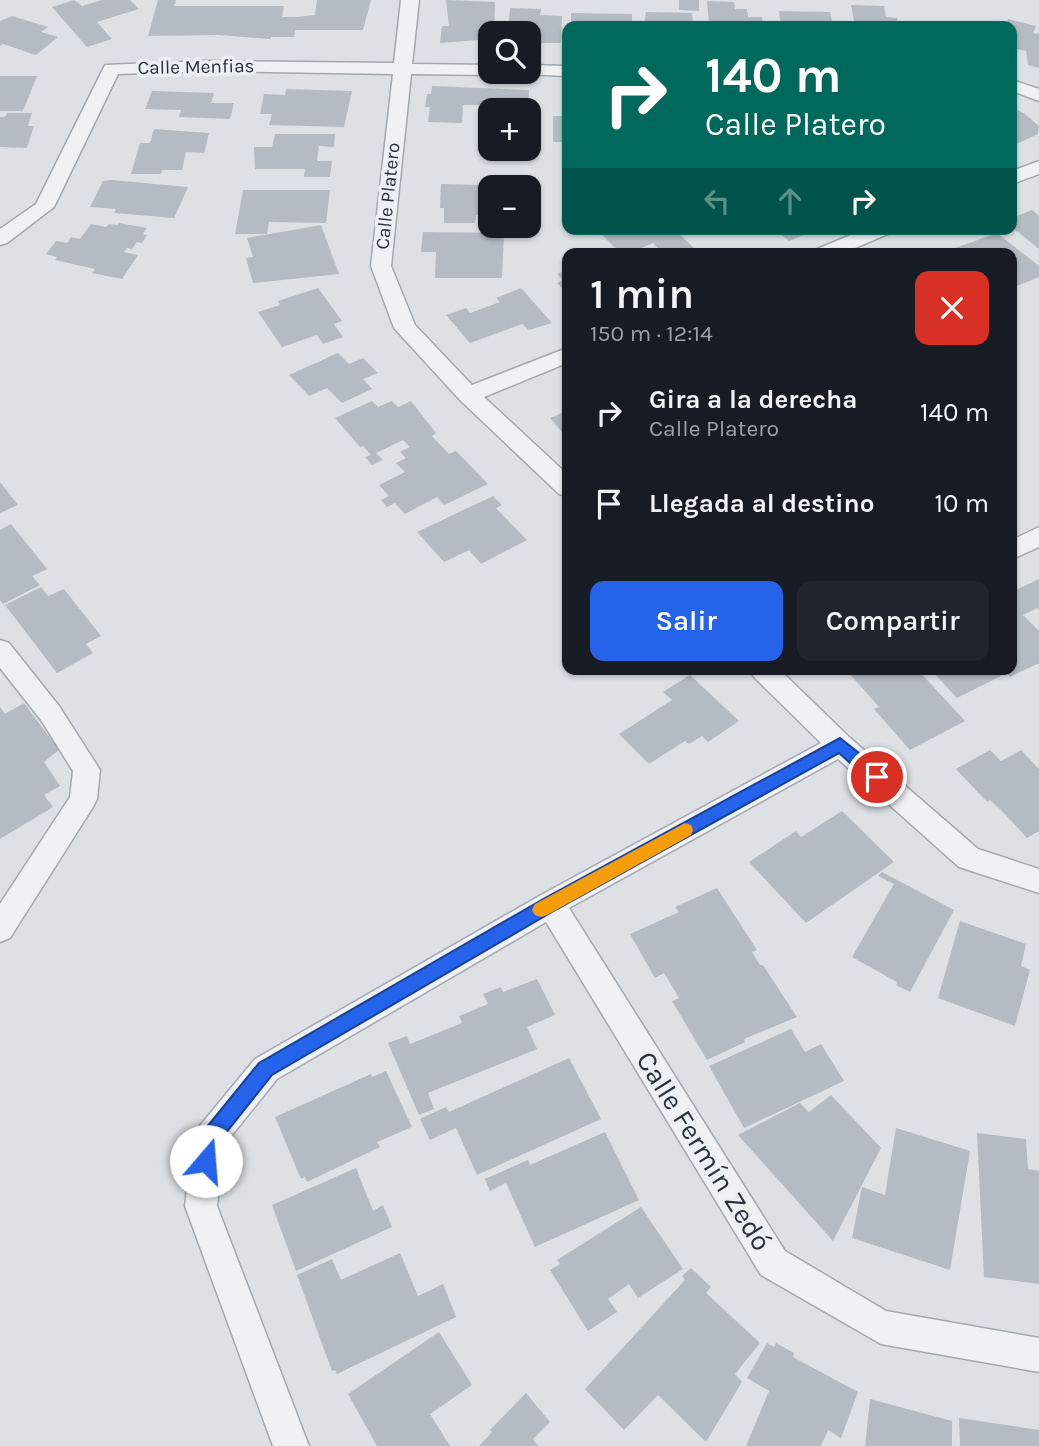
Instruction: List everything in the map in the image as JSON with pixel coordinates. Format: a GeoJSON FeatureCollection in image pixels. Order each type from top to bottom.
{"type":"FeatureCollection","features":[{"type":"Feature","properties":{"kind":"street","name":"Calle Platero"},"geometry":{"type":"LineString","coordinates":[[410,0],[381,266],[405,328],[468,395],[562,483]]}},
{"type":"Feature","properties":{"kind":"street","name":"Calle Menfias"},"geometry":{"type":"LineString","coordinates":[[0,239],[44,207],[111,69],[207,66],[478,70]]}},
{"type":"Feature","properties":{"kind":"street"},"geometry":{"type":"LineString","coordinates":[[541,70],[562,71]]}},
{"type":"Feature","properties":{"kind":"street"},"geometry":{"type":"LineString","coordinates":[[1017,87],[1039,96]]}},
{"type":"Feature","properties":{"kind":"street"},"geometry":{"type":"LineString","coordinates":[[1017,176],[1039,167]]}},
{"type":"Feature","properties":{"kind":"street"},"geometry":{"type":"LineString","coordinates":[[836,248],[868,235]]}},
{"type":"Feature","properties":{"kind":"street"},"geometry":{"type":"LineString","coordinates":[[468,395],[562,357]]}},
{"type":"Feature","properties":{"kind":"street"},"geometry":{"type":"LineString","coordinates":[[1017,547],[1039,536]]}},
{"type":"Feature","properties":{"kind":"street"},"geometry":{"type":"LineString","coordinates":[[0,650],[50,713],[87,770],[83,799],[0,929]]}},
{"type":"Feature","properties":{"kind":"street"},"geometry":{"type":"LineString","coordinates":[[769,675],[840,745],[969,858],[1039,881]]}},
{"type":"Feature","properties":{"kind":"street"},"geometry":{"type":"LineString","coordinates":[[291,1446],[201,1206],[209,1139],[266,1069],[551,904],[840,745]]}},
{"type":"Feature","properties":{"kind":"street","name":"Calle Fermín Zedó"},"geometry":{"type":"LineString","coordinates":[[551,904],[773,1263],[881,1327],[1039,1355]]}},
{"type":"Feature","properties":{"kind":"building"},"geometry":{"type":"Polygon","coordinates":[[[74,0],[82,6],[102,0],[130,0],[139,9],[97,22],[112,39],[87,47],[52,7],[74,0]]]}},
{"type":"Feature","properties":{"kind":"building"},"geometry":{"type":"Polygon","coordinates":[[[158,0],[176,0],[174,6],[284,6],[282,17],[297,17],[315,15],[317,0],[371,0],[363,30],[295,30],[294,37],[270,39],[218,35],[148,36],[158,0]]]}},
{"type":"Feature","properties":{"kind":"building"},"geometry":{"type":"Polygon","coordinates":[[[446,0],[495,2],[494,21],[478,21],[478,40],[440,43],[442,26],[449,26],[446,0]]]}},
{"type":"Feature","properties":{"kind":"building"},"geometry":{"type":"Polygon","coordinates":[[[679,0],[699,0],[699,11],[679,10],[679,0]]]}},
{"type":"Feature","properties":{"kind":"building"},"geometry":{"type":"Polygon","coordinates":[[[707,1],[734,2],[735,9],[747,9],[748,17],[762,17],[762,21],[709,21],[707,1]]]}},
{"type":"Feature","properties":{"kind":"building"},"geometry":{"type":"Polygon","coordinates":[[[851,5],[884,6],[886,17],[897,18],[897,21],[854,21],[851,5]]]}},
{"type":"Feature","properties":{"kind":"building"},"geometry":{"type":"Polygon","coordinates":[[[510,8],[541,9],[540,15],[562,16],[561,43],[541,43],[541,21],[509,21],[510,8]]]}},
{"type":"Feature","properties":{"kind":"building"},"geometry":{"type":"Polygon","coordinates":[[[779,11],[830,12],[832,21],[780,21],[779,11]]]}},
{"type":"Feature","properties":{"kind":"building"},"geometry":{"type":"Polygon","coordinates":[[[646,12],[692,13],[693,21],[645,21],[646,12]]]}},
{"type":"Feature","properties":{"kind":"building"},"geometry":{"type":"Polygon","coordinates":[[[571,13],[632,14],[632,21],[571,21],[571,13]]]}},
{"type":"Feature","properties":{"kind":"building"},"geometry":{"type":"Polygon","coordinates":[[[12,16],[48,27],[41,32],[58,37],[36,55],[3,44],[0,46],[0,21],[12,16]]]}},
{"type":"Feature","properties":{"kind":"building"},"geometry":{"type":"Polygon","coordinates":[[[1017,21],[1036,26],[1033,33],[1039,34],[1039,68],[1028,65],[1026,51],[1017,49],[1017,21]]]}},
{"type":"Feature","properties":{"kind":"building"},"geometry":{"type":"Polygon","coordinates":[[[0,76],[37,76],[23,111],[0,111],[0,76]]]}},
{"type":"Feature","properties":{"kind":"building"},"geometry":{"type":"Polygon","coordinates":[[[432,86],[529,90],[529,98],[478,98],[478,105],[463,105],[462,123],[428,122],[430,107],[425,107],[427,94],[431,94],[432,86]]]}},
{"type":"Feature","properties":{"kind":"building"},"geometry":{"type":"Polygon","coordinates":[[[286,89],[352,91],[344,127],[269,125],[272,114],[260,114],[264,94],[285,95],[286,89]]]}},
{"type":"Feature","properties":{"kind":"building"},"geometry":{"type":"Polygon","coordinates":[[[152,91],[214,93],[211,103],[234,103],[230,119],[179,117],[181,110],[145,109],[152,91]]]}},
{"type":"Feature","properties":{"kind":"building"},"geometry":{"type":"Polygon","coordinates":[[[1017,110],[1039,126],[1038,134],[1017,144],[1017,110]]]}},
{"type":"Feature","properties":{"kind":"building"},"geometry":{"type":"Polygon","coordinates":[[[7,113],[32,113],[28,126],[34,126],[27,148],[0,147],[0,117],[5,117],[7,113]]]}},
{"type":"Feature","properties":{"kind":"building"},"geometry":{"type":"Polygon","coordinates":[[[553,116],[562,116],[562,142],[553,142],[553,116]]]}},
{"type":"Feature","properties":{"kind":"building"},"geometry":{"type":"Polygon","coordinates":[[[154,129],[209,133],[204,153],[186,152],[182,170],[162,170],[161,174],[131,174],[140,143],[150,143],[154,129]]]}},
{"type":"Feature","properties":{"kind":"building"},"geometry":{"type":"Polygon","coordinates":[[[275,134],[335,134],[334,147],[319,146],[317,161],[332,161],[330,177],[304,177],[305,169],[255,169],[254,147],[272,147],[275,134]]]}},
{"type":"Feature","properties":{"kind":"building"},"geometry":{"type":"Polygon","coordinates":[[[103,181],[188,187],[174,218],[114,213],[116,209],[90,207],[103,181]]]}},
{"type":"Feature","properties":{"kind":"building"},"geometry":{"type":"Polygon","coordinates":[[[441,184],[478,185],[478,215],[475,223],[444,223],[444,208],[440,208],[441,184]]]}},
{"type":"Feature","properties":{"kind":"building"},"geometry":{"type":"Polygon","coordinates":[[[243,190],[330,190],[326,223],[269,222],[267,234],[235,234],[243,190]]]}},
{"type":"Feature","properties":{"kind":"building"},"geometry":{"type":"Polygon","coordinates":[[[1032,210],[1039,216],[1039,249],[1017,231],[1017,216],[1032,210]]]}},
{"type":"Feature","properties":{"kind":"building"},"geometry":{"type":"Polygon","coordinates":[[[119,223],[147,228],[143,234],[147,235],[142,243],[137,242],[132,249],[127,248],[124,252],[138,255],[122,279],[92,273],[95,269],[55,260],[57,257],[46,254],[56,241],[67,243],[71,237],[80,239],[91,224],[106,227],[119,223]]]}},
{"type":"Feature","properties":{"kind":"building"},"geometry":{"type":"Polygon","coordinates":[[[321,225],[339,274],[253,283],[246,258],[253,257],[247,238],[321,225]]]}},
{"type":"Feature","properties":{"kind":"building"},"geometry":{"type":"Polygon","coordinates":[[[423,232],[478,233],[478,238],[504,238],[502,278],[435,278],[436,252],[421,252],[423,232]]]}},
{"type":"Feature","properties":{"kind":"building"},"geometry":{"type":"Polygon","coordinates":[[[602,235],[680,235],[694,248],[658,248],[653,243],[641,248],[615,248],[602,235]]]}},
{"type":"Feature","properties":{"kind":"building"},"geometry":{"type":"Polygon","coordinates":[[[782,235],[804,235],[789,241],[782,235]]]}},
{"type":"Feature","properties":{"kind":"building"},"geometry":{"type":"Polygon","coordinates":[[[991,235],[1000,235],[1016,248],[955,248],[991,235]]]}},
{"type":"Feature","properties":{"kind":"building"},"geometry":{"type":"Polygon","coordinates":[[[1017,249],[1039,266],[1039,277],[1017,286],[1017,249]]]}},
{"type":"Feature","properties":{"kind":"building"},"geometry":{"type":"Polygon","coordinates":[[[318,288],[342,321],[334,324],[343,337],[323,344],[317,335],[282,347],[258,312],[280,305],[278,301],[318,288]]]}},
{"type":"Feature","properties":{"kind":"building"},"geometry":{"type":"Polygon","coordinates":[[[521,288],[552,323],[529,330],[522,324],[470,343],[446,315],[466,308],[470,313],[500,302],[496,298],[521,288]]]}},
{"type":"Feature","properties":{"kind":"building"},"geometry":{"type":"Polygon","coordinates":[[[338,353],[349,364],[363,358],[378,373],[363,379],[372,389],[342,403],[327,388],[309,396],[289,375],[338,353]]]}},
{"type":"Feature","properties":{"kind":"building"},"geometry":{"type":"Polygon","coordinates":[[[372,401],[378,407],[392,401],[398,407],[411,401],[436,433],[432,436],[449,454],[456,451],[488,484],[444,505],[437,497],[405,514],[395,503],[387,507],[381,500],[389,496],[379,485],[405,472],[396,463],[406,458],[400,452],[410,447],[403,440],[376,453],[383,460],[372,465],[365,457],[371,455],[363,446],[360,447],[335,418],[372,401]]]}},
{"type":"Feature","properties":{"kind":"building"},"geometry":{"type":"Polygon","coordinates":[[[562,413],[562,432],[550,418],[562,413]]]}},
{"type":"Feature","properties":{"kind":"building"},"geometry":{"type":"Polygon","coordinates":[[[0,482],[18,505],[0,513],[0,482]]]}},
{"type":"Feature","properties":{"kind":"building"},"geometry":{"type":"Polygon","coordinates":[[[493,496],[502,505],[496,508],[527,540],[481,564],[469,550],[444,562],[417,532],[493,496]]]}},
{"type":"Feature","properties":{"kind":"building"},"geometry":{"type":"Polygon","coordinates":[[[11,524],[47,569],[32,576],[40,585],[3,604],[0,600],[0,530],[11,524]]]}},
{"type":"Feature","properties":{"kind":"building"},"geometry":{"type":"Polygon","coordinates":[[[1039,579],[1039,610],[1037,608],[1023,615],[1039,631],[1039,663],[1017,674],[1017,590],[1039,579]]]}},
{"type":"Feature","properties":{"kind":"building"},"geometry":{"type":"Polygon","coordinates":[[[41,587],[48,596],[64,589],[101,636],[86,644],[93,653],[57,673],[5,605],[41,587]]]}},
{"type":"Feature","properties":{"kind":"building"},"geometry":{"type":"Polygon","coordinates":[[[690,675],[739,721],[708,742],[702,736],[689,744],[685,741],[649,764],[619,734],[672,700],[663,692],[690,675]]]}},
{"type":"Feature","properties":{"kind":"building"},"geometry":{"type":"Polygon","coordinates":[[[851,675],[923,675],[965,721],[910,750],[874,709],[879,707],[851,675]]]}},
{"type":"Feature","properties":{"kind":"building"},"geometry":{"type":"Polygon","coordinates":[[[936,675],[1001,676],[957,698],[936,675]]]}},
{"type":"Feature","properties":{"kind":"building"},"geometry":{"type":"Polygon","coordinates":[[[24,703],[59,750],[44,762],[60,786],[44,795],[53,807],[0,839],[0,707],[5,714],[24,703]]]}},
{"type":"Feature","properties":{"kind":"building"},"geometry":{"type":"Polygon","coordinates":[[[990,750],[1001,761],[1021,750],[1039,769],[1039,831],[1027,838],[956,769],[990,750]]]}},
{"type":"Feature","properties":{"kind":"building"},"geometry":{"type":"Polygon","coordinates":[[[842,811],[894,862],[806,923],[749,862],[796,831],[801,837],[842,811]]]}},
{"type":"Feature","properties":{"kind":"building"},"geometry":{"type":"Polygon","coordinates":[[[882,872],[954,910],[910,992],[852,957],[894,884],[878,876],[882,872]]]}},
{"type":"Feature","properties":{"kind":"building"},"geometry":{"type":"Polygon","coordinates":[[[717,888],[757,950],[752,952],[760,965],[763,965],[797,1017],[744,1039],[745,1042],[707,1060],[672,1001],[679,998],[664,973],[655,978],[630,934],[679,912],[675,907],[717,888]]]}},
{"type":"Feature","properties":{"kind":"building"},"geometry":{"type":"Polygon","coordinates":[[[960,921],[1026,944],[1021,966],[1030,970],[1015,1026],[938,998],[960,921]]]}},
{"type":"Feature","properties":{"kind":"building"},"geometry":{"type":"Polygon","coordinates":[[[537,979],[555,1015],[527,1027],[537,1049],[428,1093],[434,1109],[419,1115],[388,1043],[407,1036],[410,1044],[462,1023],[459,1016],[488,1004],[483,994],[501,987],[503,992],[537,979]]]}},
{"type":"Feature","properties":{"kind":"building"},"geometry":{"type":"Polygon","coordinates":[[[791,1029],[805,1052],[821,1044],[844,1081],[744,1128],[709,1066],[791,1029]]]}},
{"type":"Feature","properties":{"kind":"building"},"geometry":{"type":"Polygon","coordinates":[[[569,1058],[601,1119],[477,1175],[456,1128],[430,1140],[420,1119],[446,1107],[449,1112],[569,1058]]]}},
{"type":"Feature","properties":{"kind":"building"},"geometry":{"type":"Polygon","coordinates":[[[386,1071],[412,1127],[377,1142],[380,1147],[307,1182],[305,1177],[301,1179],[275,1117],[371,1074],[372,1077],[386,1071]]]}},
{"type":"Feature","properties":{"kind":"building"},"geometry":{"type":"Polygon","coordinates":[[[831,1095],[881,1148],[833,1241],[738,1135],[800,1103],[809,1112],[831,1095]]]}},
{"type":"Feature","properties":{"kind":"building"},"geometry":{"type":"Polygon","coordinates":[[[896,1128],[970,1151],[950,1270],[852,1238],[862,1187],[885,1195],[896,1128]]]}},
{"type":"Feature","properties":{"kind":"building"},"geometry":{"type":"Polygon","coordinates":[[[605,1132],[639,1200],[535,1247],[506,1183],[490,1191],[485,1179],[528,1160],[530,1165],[605,1132]]]}},
{"type":"Feature","properties":{"kind":"building"},"geometry":{"type":"Polygon","coordinates":[[[977,1133],[1026,1139],[1028,1169],[1039,1171],[1039,1284],[984,1277],[977,1133]]]}},
{"type":"Feature","properties":{"kind":"building"},"geometry":{"type":"Polygon","coordinates":[[[356,1168],[373,1211],[383,1205],[392,1227],[296,1271],[272,1205],[356,1168]]]}},
{"type":"Feature","properties":{"kind":"building"},"geometry":{"type":"Polygon","coordinates":[[[641,1207],[683,1269],[638,1298],[629,1284],[608,1299],[617,1312],[588,1331],[550,1270],[560,1264],[557,1260],[641,1207]]]}},
{"type":"Feature","properties":{"kind":"building"},"geometry":{"type":"Polygon","coordinates":[[[400,1253],[418,1296],[443,1284],[456,1317],[337,1374],[335,1370],[332,1371],[297,1275],[332,1259],[341,1280],[400,1253]]]}},
{"type":"Feature","properties":{"kind":"building"},"geometry":{"type":"Polygon","coordinates":[[[691,1268],[711,1287],[706,1293],[760,1343],[735,1374],[742,1382],[706,1442],[658,1395],[624,1430],[585,1389],[685,1280],[682,1276],[691,1268]]]}},
{"type":"Feature","properties":{"kind":"building"},"geometry":{"type":"Polygon","coordinates":[[[439,1332],[472,1385],[430,1414],[450,1446],[377,1446],[348,1394],[439,1332]]]}},
{"type":"Feature","properties":{"kind":"building"},"geometry":{"type":"Polygon","coordinates":[[[767,1343],[774,1347],[776,1343],[794,1353],[793,1357],[858,1392],[841,1438],[828,1430],[821,1446],[746,1446],[769,1391],[747,1378],[767,1343]]]}},
{"type":"Feature","properties":{"kind":"building"},"geometry":{"type":"Polygon","coordinates":[[[526,1393],[550,1422],[533,1439],[538,1446],[479,1446],[492,1432],[490,1430],[526,1393]]]}},
{"type":"Feature","properties":{"kind":"building"},"geometry":{"type":"Polygon","coordinates":[[[870,1399],[952,1421],[952,1446],[865,1446],[870,1399]]]}},
{"type":"Feature","properties":{"kind":"building"},"geometry":{"type":"Polygon","coordinates":[[[959,1418],[1039,1430],[1039,1446],[960,1446],[959,1418]]]}},
{"type":"Feature","properties":{"kind":"slow traffic"},"geometry":{"type":"LineString","coordinates":[[541,910],[685,830]]}},
{"type":"Feature","properties":{"kind":"route"},"geometry":{"type":"LineString","coordinates":[[206,1161],[209,1139],[266,1069],[551,904],[840,745],[877,777]]}}]}
